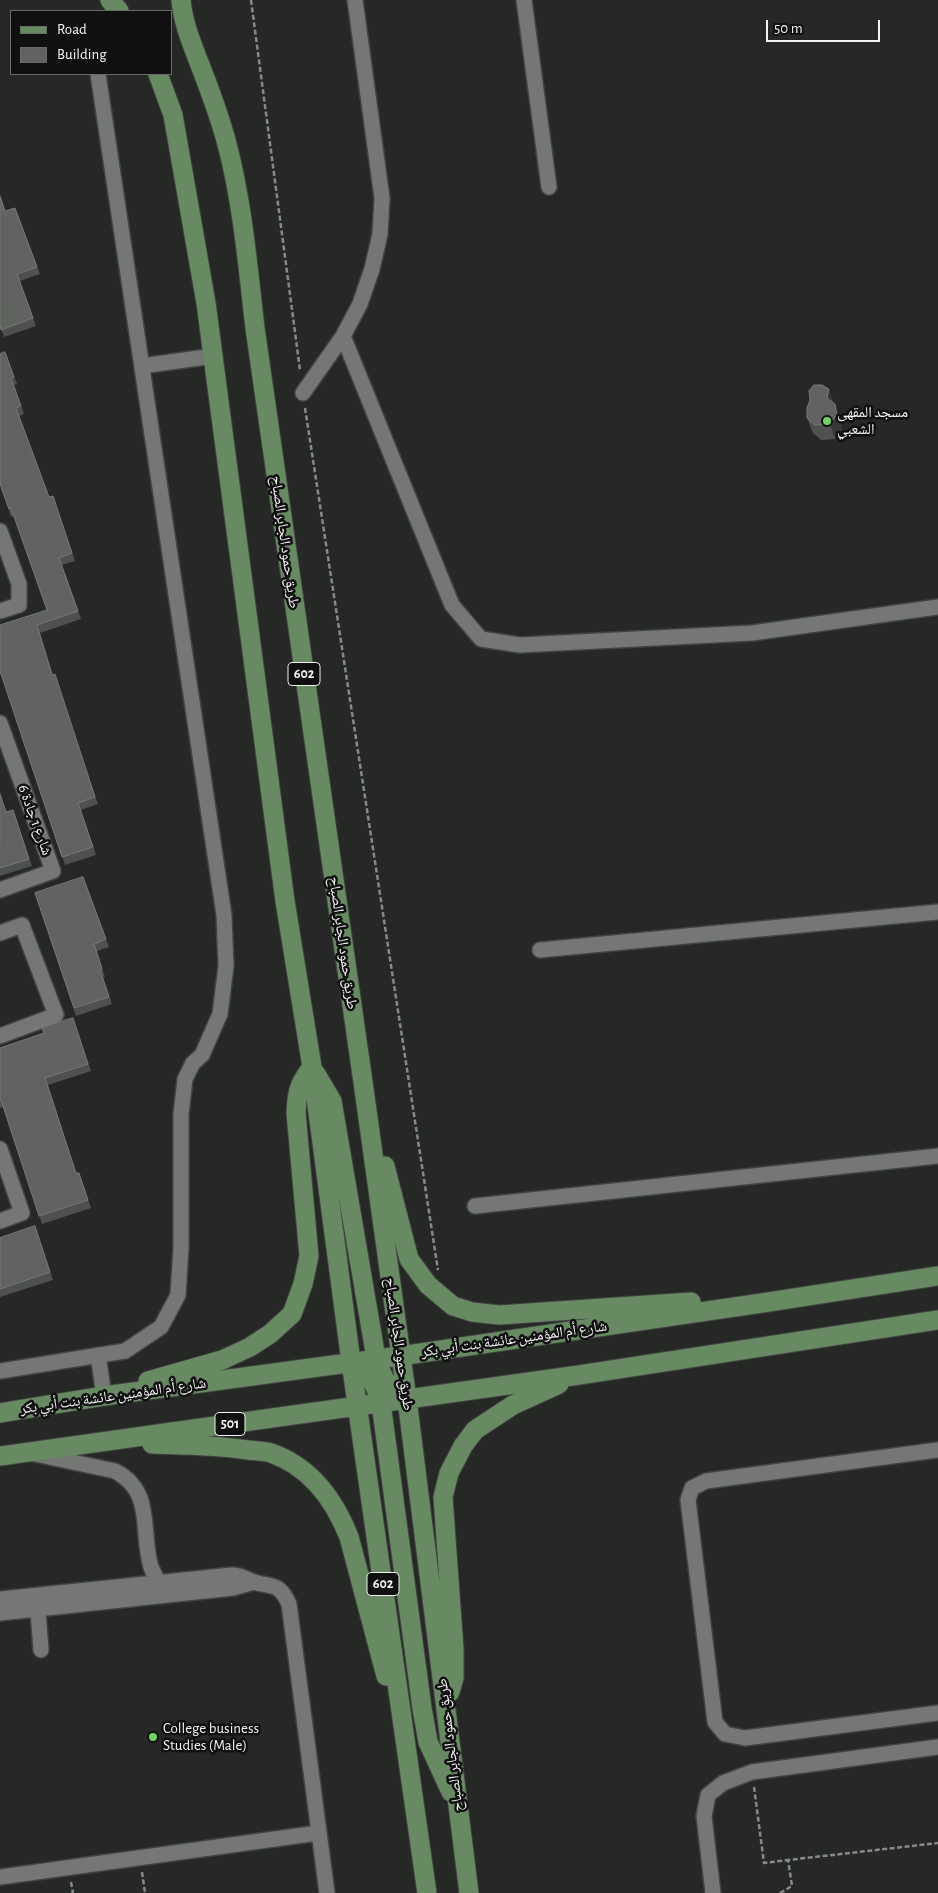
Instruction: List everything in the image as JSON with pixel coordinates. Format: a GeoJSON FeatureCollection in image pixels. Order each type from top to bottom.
{"type":"FeatureCollection","features":[{"type":"Feature","properties":{"kind":"main road"},"geometry":{"type":"LineString","coordinates":[[110,0],[119,10]]}},
{"type":"Feature","properties":{"kind":"main road","name":"طريق حمود الجابر الصباح"},"geometry":{"type":"LineString","coordinates":[[181,0],[182,12],[218,111],[229,149],[242,218],[255,328],[407,1399],[469,1893]]}},
{"type":"Feature","properties":{"kind":"main road","name":"602"},"geometry":{"type":"LineString","coordinates":[[158,75],[173,115],[206,303],[285,901],[312,1067],[351,1362],[427,1893]]}},
{"type":"Feature","properties":{"kind":"main road"},"geometry":{"type":"LineString","coordinates":[[104,1396],[162,1376],[222,1360],[250,1348],[270,1334],[292,1314],[303,1284],[309,1256],[296,1113],[297,1095],[300,1082],[312,1067],[332,1100],[376,1358],[382,1377],[388,1385],[407,1399]]}},
{"type":"Feature","properties":{"kind":"main road"},"geometry":{"type":"LineString","coordinates":[[364,1089],[409,1259],[428,1285],[453,1306],[472,1312],[499,1315],[691,1302],[762,1303]]}},
{"type":"Feature","properties":{"kind":"main road","name":"شارع أم المؤمنين عائشة بنت أبي بكر"},"geometry":{"type":"LineString","coordinates":[[0,1412],[400,1356],[938,1276]]}},
{"type":"Feature","properties":{"kind":"main road"},"geometry":{"type":"LineString","coordinates":[[358,1406],[579,1375],[938,1320]]}},
{"type":"Feature","properties":{"kind":"main road"},"geometry":{"type":"LineString","coordinates":[[351,1362],[367,1373],[376,1388],[381,1403],[428,1742],[457,1805]]}},
{"type":"Feature","properties":{"kind":"main road"},"geometry":{"type":"LineString","coordinates":[[446,1708],[454,1678],[454,1649],[443,1497],[449,1473],[462,1446],[475,1430],[513,1405],[579,1375]]}},
{"type":"Feature","properties":{"kind":"main road","name":"501"},"geometry":{"type":"LineString","coordinates":[[0,1456],[358,1406]]}},
{"type":"Feature","properties":{"kind":"main road"},"geometry":{"type":"LineString","coordinates":[[103,1443],[226,1447],[270,1453],[300,1468],[328,1494],[340,1515],[349,1537],[408,1763]]}},
{"type":"Feature","properties":{"kind":"street"},"geometry":{"type":"LineString","coordinates":[[304,393],[344,336],[360,304],[372,269],[380,234],[382,198],[355,0]]}},
{"type":"Feature","properties":{"kind":"street"},"geometry":{"type":"LineString","coordinates":[[524,0],[549,188]]}},
{"type":"Feature","properties":{"kind":"street"},"geometry":{"type":"LineString","coordinates":[[0,1371],[125,1351],[161,1327],[178,1295],[181,1248],[181,1114],[185,1079],[193,1062],[202,1055],[220,1014],[226,966],[224,915],[98,75]]}},
{"type":"Feature","properties":{"kind":"street"},"geometry":{"type":"LineString","coordinates":[[344,336],[452,605],[481,639],[520,645],[752,632],[938,608]]}},
{"type":"Feature","properties":{"kind":"street"},"geometry":{"type":"LineString","coordinates":[[142,366],[213,356]]}},
{"type":"Feature","properties":{"kind":"street"},"geometry":{"type":"LineString","coordinates":[[0,531],[19,584],[19,605],[0,612]]}},
{"type":"Feature","properties":{"kind":"street","name":"شارع 1 جادة 6"},"geometry":{"type":"LineString","coordinates":[[0,723],[4,744],[53,871],[0,890]]}},
{"type":"Feature","properties":{"kind":"street"},"geometry":{"type":"LineString","coordinates":[[540,950],[938,912]]}},
{"type":"Feature","properties":{"kind":"street"},"geometry":{"type":"LineString","coordinates":[[0,934],[22,925],[56,1015],[0,1036]]}},
{"type":"Feature","properties":{"kind":"street"},"geometry":{"type":"LineString","coordinates":[[0,1149],[22,1213],[0,1221]]}},
{"type":"Feature","properties":{"kind":"street"},"geometry":{"type":"LineString","coordinates":[[475,1206],[938,1156]]}},
{"type":"Feature","properties":{"kind":"street"},"geometry":{"type":"LineString","coordinates":[[98,1355],[104,1396]]}},
{"type":"Feature","properties":{"kind":"street"},"geometry":{"type":"LineString","coordinates":[[938,1450],[706,1481],[692,1488],[688,1500],[715,1722],[725,1734],[745,1738],[938,1713]]}},
{"type":"Feature","properties":{"kind":"street"},"geometry":{"type":"LineString","coordinates":[[26,1452],[110,1470],[125,1476],[132,1483],[142,1501],[151,1566],[162,1589]]}},
{"type":"Feature","properties":{"kind":"street"},"geometry":{"type":"LineString","coordinates":[[142,1584],[151,1566]]}},
{"type":"Feature","properties":{"kind":"street"},"geometry":{"type":"LineString","coordinates":[[0,1599],[37,1601],[162,1589],[232,1575],[240,1575],[254,1582],[273,1586],[280,1590],[289,1604],[327,1893]]}},
{"type":"Feature","properties":{"kind":"street"},"geometry":{"type":"LineString","coordinates":[[0,1612],[37,1601],[142,1584],[162,1589]]}},
{"type":"Feature","properties":{"kind":"street"},"geometry":{"type":"LineString","coordinates":[[37,1601],[41,1650]]}},
{"type":"Feature","properties":{"kind":"street"},"geometry":{"type":"LineString","coordinates":[[713,1893],[704,1816],[708,1796],[722,1783],[752,1772],[938,1747]]}},
{"type":"Feature","properties":{"kind":"street"},"geometry":{"type":"LineString","coordinates":[[0,1876],[318,1833]]}},
{"type":"Feature","properties":{"kind":"path"},"geometry":{"type":"LineString","coordinates":[[251,0],[304,393],[443,1299]]}},
{"type":"Feature","properties":{"kind":"path"},"geometry":{"type":"LineString","coordinates":[[752,1772],[764,1863],[938,1843]]}},
{"type":"Feature","properties":{"kind":"path"},"geometry":{"type":"LineString","coordinates":[[140,1857],[145,1893]]}},
{"type":"Feature","properties":{"kind":"path"},"geometry":{"type":"LineString","coordinates":[[780,1893],[792,1886],[788,1860]]}},
{"type":"Feature","properties":{"kind":"building"},"geometry":{"type":"Polygon","coordinates":[[[0,196],[5,211],[15,208],[37,267],[17,274],[33,318],[1,330],[0,326],[0,196]]]}},
{"type":"Feature","properties":{"kind":"building"},"geometry":{"type":"Polygon","coordinates":[[[5,352],[14,377],[11,378],[21,406],[16,408],[49,497],[53,496],[72,553],[59,558],[78,611],[37,625],[52,675],[55,674],[95,797],[78,803],[93,847],[62,857],[0,671],[0,625],[47,610],[11,508],[9,509],[0,484],[0,354],[5,352]]]}},
{"type":"Feature","properties":{"kind":"building"},"geometry":{"type":"Polygon","coordinates":[[[814,385],[822,385],[829,389],[827,398],[835,404],[837,415],[830,424],[815,425],[807,418],[807,408],[810,400],[809,391],[814,385]]]}},
{"type":"Feature","properties":{"kind":"building"},"geometry":{"type":"Polygon","coordinates":[[[0,794],[6,812],[13,810],[29,859],[0,868],[0,794]]]}},
{"type":"Feature","properties":{"kind":"building"},"geometry":{"type":"Polygon","coordinates":[[[83,877],[106,939],[94,944],[109,997],[74,1008],[35,893],[83,877]]]}},
{"type":"Feature","properties":{"kind":"building"},"geometry":{"type":"Polygon","coordinates":[[[73,1018],[88,1064],[45,1078],[76,1173],[79,1173],[88,1200],[39,1216],[0,1100],[0,1048],[44,1033],[42,1028],[73,1018]]]}},
{"type":"Feature","properties":{"kind":"building"},"geometry":{"type":"Polygon","coordinates":[[[35,1226],[50,1272],[0,1289],[0,1238],[35,1226]]]}},
{"type":"Feature","properties":{"kind":"place","name":"مسجد المقهى الشعبي"},"geometry":{"type":"Point","coordinates":[827,421]}},
{"type":"Feature","properties":{"kind":"place","name":"College business Studies (Male)"},"geometry":{"type":"Point","coordinates":[153,1737]}}]}
